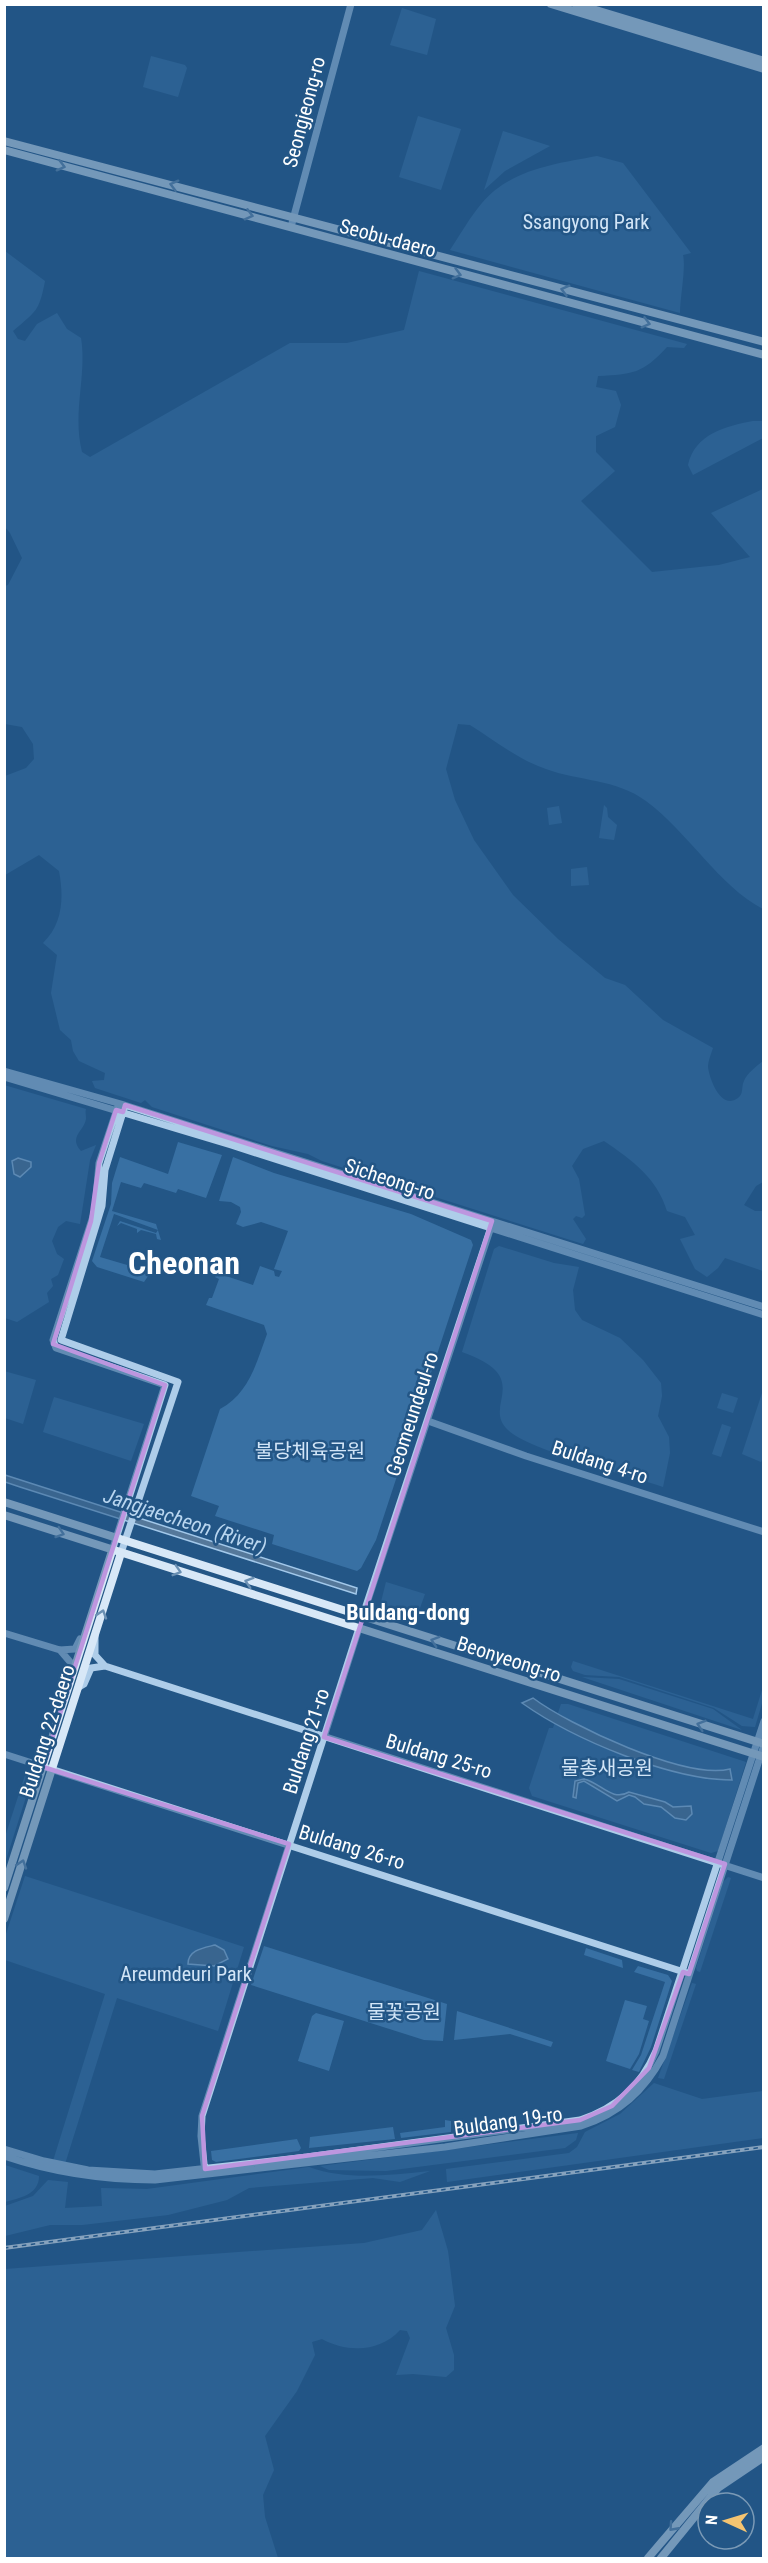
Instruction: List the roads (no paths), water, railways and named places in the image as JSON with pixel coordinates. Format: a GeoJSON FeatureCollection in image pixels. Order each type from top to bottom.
{"type":"FeatureCollection","features":[{"type":"Feature","properties":{"kind":"main road"},"geometry":{"type":"LineString","coordinates":[[550,4],[764,69]]}},
{"type":"Feature","properties":{"kind":"main road"},"geometry":{"type":"LineString","coordinates":[[576,4],[764,61]]}},
{"type":"Feature","properties":{"kind":"main road","name":"Seobu-daero"},"geometry":{"type":"LineString","coordinates":[[4,141],[764,342]]}},
{"type":"Feature","properties":{"kind":"main road","name":"Seobu-daero"},"geometry":{"type":"LineString","coordinates":[[4,150],[764,355]]}},
{"type":"Feature","properties":{"kind":"main road","name":"Beonyeong-ro"},"geometry":{"type":"LineString","coordinates":[[4,1502],[761,1744]]}},
{"type":"Feature","properties":{"kind":"main road","name":"Beonyeong-ro"},"geometry":{"type":"LineString","coordinates":[[4,1515],[759,1755]]}},
{"type":"Feature","properties":{"kind":"main road","name":"Buldang 22-daero"},"geometry":{"type":"LineString","coordinates":[[4,1888],[112,1551]]}},
{"type":"Feature","properties":{"kind":"main road","name":"Buldang 22-daero"},"geometry":{"type":"LineString","coordinates":[[4,1919],[122,1553]]}},
{"type":"Feature","properties":{"kind":"main road"},"geometry":{"type":"LineString","coordinates":[[359,1628],[362,1618]]}},
{"type":"Feature","properties":{"kind":"main road"},"geometry":{"type":"LineString","coordinates":[[648,2559],[713,2482],[764,2448]]}},
{"type":"Feature","properties":{"kind":"main road"},"geometry":{"type":"LineString","coordinates":[[661,2559],[718,2488],[764,2457]]}},
{"type":"Feature","properties":{"kind":"street","name":"Seongjeong-ro"},"geometry":{"type":"LineString","coordinates":[[291,227],[351,4]]}},
{"type":"Feature","properties":{"kind":"street","name":"Sicheong-ro"},"geometry":{"type":"LineString","coordinates":[[4,1071],[764,1307]]}},
{"type":"Feature","properties":{"kind":"street","name":"Sicheong-ro"},"geometry":{"type":"LineString","coordinates":[[4,1077],[121,1107],[490,1229],[764,1315]]}},
{"type":"Feature","properties":{"kind":"street"},"geometry":{"type":"LineString","coordinates":[[112,1551],[165,1385],[56,1348],[53,1344],[95,1210],[99,1163],[121,1107]]}},
{"type":"Feature","properties":{"kind":"street"},"geometry":{"type":"LineString","coordinates":[[121,1107],[105,1170],[102,1206],[61,1340],[65,1344],[178,1382],[122,1553]]}},
{"type":"Feature","properties":{"kind":"street","name":"Geomeundeul-ro"},"geometry":{"type":"LineString","coordinates":[[362,1618],[492,1221]]}},
{"type":"Feature","properties":{"kind":"street"},"geometry":{"type":"LineString","coordinates":[[156,1411],[162,1408],[165,1410],[162,1430]]}},
{"type":"Feature","properties":{"kind":"street","name":"Buldang 4-ro"},"geometry":{"type":"LineString","coordinates":[[428,1421],[526,1456],[764,1532]]}},
{"type":"Feature","properties":{"kind":"street"},"geometry":{"type":"LineString","coordinates":[[152,1426],[149,1445],[152,1449],[157,1447]]}},
{"type":"Feature","properties":{"kind":"street","name":"Buldang 21-ro"},"geometry":{"type":"LineString","coordinates":[[205,2172],[201,2136],[202,2116],[359,1628]]}},
{"type":"Feature","properties":{"kind":"street"},"geometry":{"type":"LineString","coordinates":[[4,1633],[60,1650],[75,1649],[86,1633]]}},
{"type":"Feature","properties":{"kind":"street"},"geometry":{"type":"LineString","coordinates":[[95,1635],[95,1655],[105,1666]]}},
{"type":"Feature","properties":{"kind":"street"},"geometry":{"type":"LineString","coordinates":[[60,1650],[71,1663],[69,1685]]}},
{"type":"Feature","properties":{"kind":"street"},"geometry":{"type":"LineString","coordinates":[[79,1687],[84,1684],[91,1668],[105,1666]]}},
{"type":"Feature","properties":{"kind":"street","name":"Buldang 25-ro"},"geometry":{"type":"LineString","coordinates":[[105,1666],[764,1878]]}},
{"type":"Feature","properties":{"kind":"street","name":"Buldang 19-ro"},"geometry":{"type":"LineString","coordinates":[[4,2156],[117,2180],[461,2144],[581,2126],[600,2120],[619,2109],[650,2079],[663,2056],[686,1973],[721,1863],[759,1755],[764,1721]]}},
{"type":"Feature","properties":{"kind":"street","name":"Buldang 26-ro"},"geometry":{"type":"LineString","coordinates":[[4,1754],[686,1973]]}},
{"type":"Feature","properties":{"kind":"street","name":"Buldang 19-ro"},"geometry":{"type":"LineString","coordinates":[[4,2149],[44,2165]]}},
{"type":"Feature","properties":{"kind":"railway"},"geometry":{"type":"LineString","coordinates":[[4,2248],[764,2147]]}},
{"type":"Feature","properties":{"kind":"district","name":"Cheonan"},"geometry":{"type":"Point","coordinates":[184,1263]}},
{"type":"Feature","properties":{"kind":"district","name":"Buldang-dong"},"geometry":{"type":"Point","coordinates":[408,1612]}},
{"type":"Feature","properties":{"kind":"park label","name":"Ssangyong Park"},"geometry":{"type":"Point","coordinates":[586,222]}},
{"type":"Feature","properties":{"kind":"park label","name":"불당체육공원"},"geometry":{"type":"Point","coordinates":[310,1451]}},
{"type":"Feature","properties":{"kind":"park label","name":"물총새공원"},"geometry":{"type":"Point","coordinates":[607,1768]}},
{"type":"Feature","properties":{"kind":"park label","name":"Areumdeuri Park"},"geometry":{"type":"Point","coordinates":[186,1974]}},
{"type":"Feature","properties":{"kind":"park label","name":"물꽃공원"},"geometry":{"type":"Point","coordinates":[404,2012]}},
{"type":"Feature","properties":{"kind":"water label","name":"Jangjaecheon (River)"},"geometry":{"type":"Point","coordinates":[185,1521]}}]}
